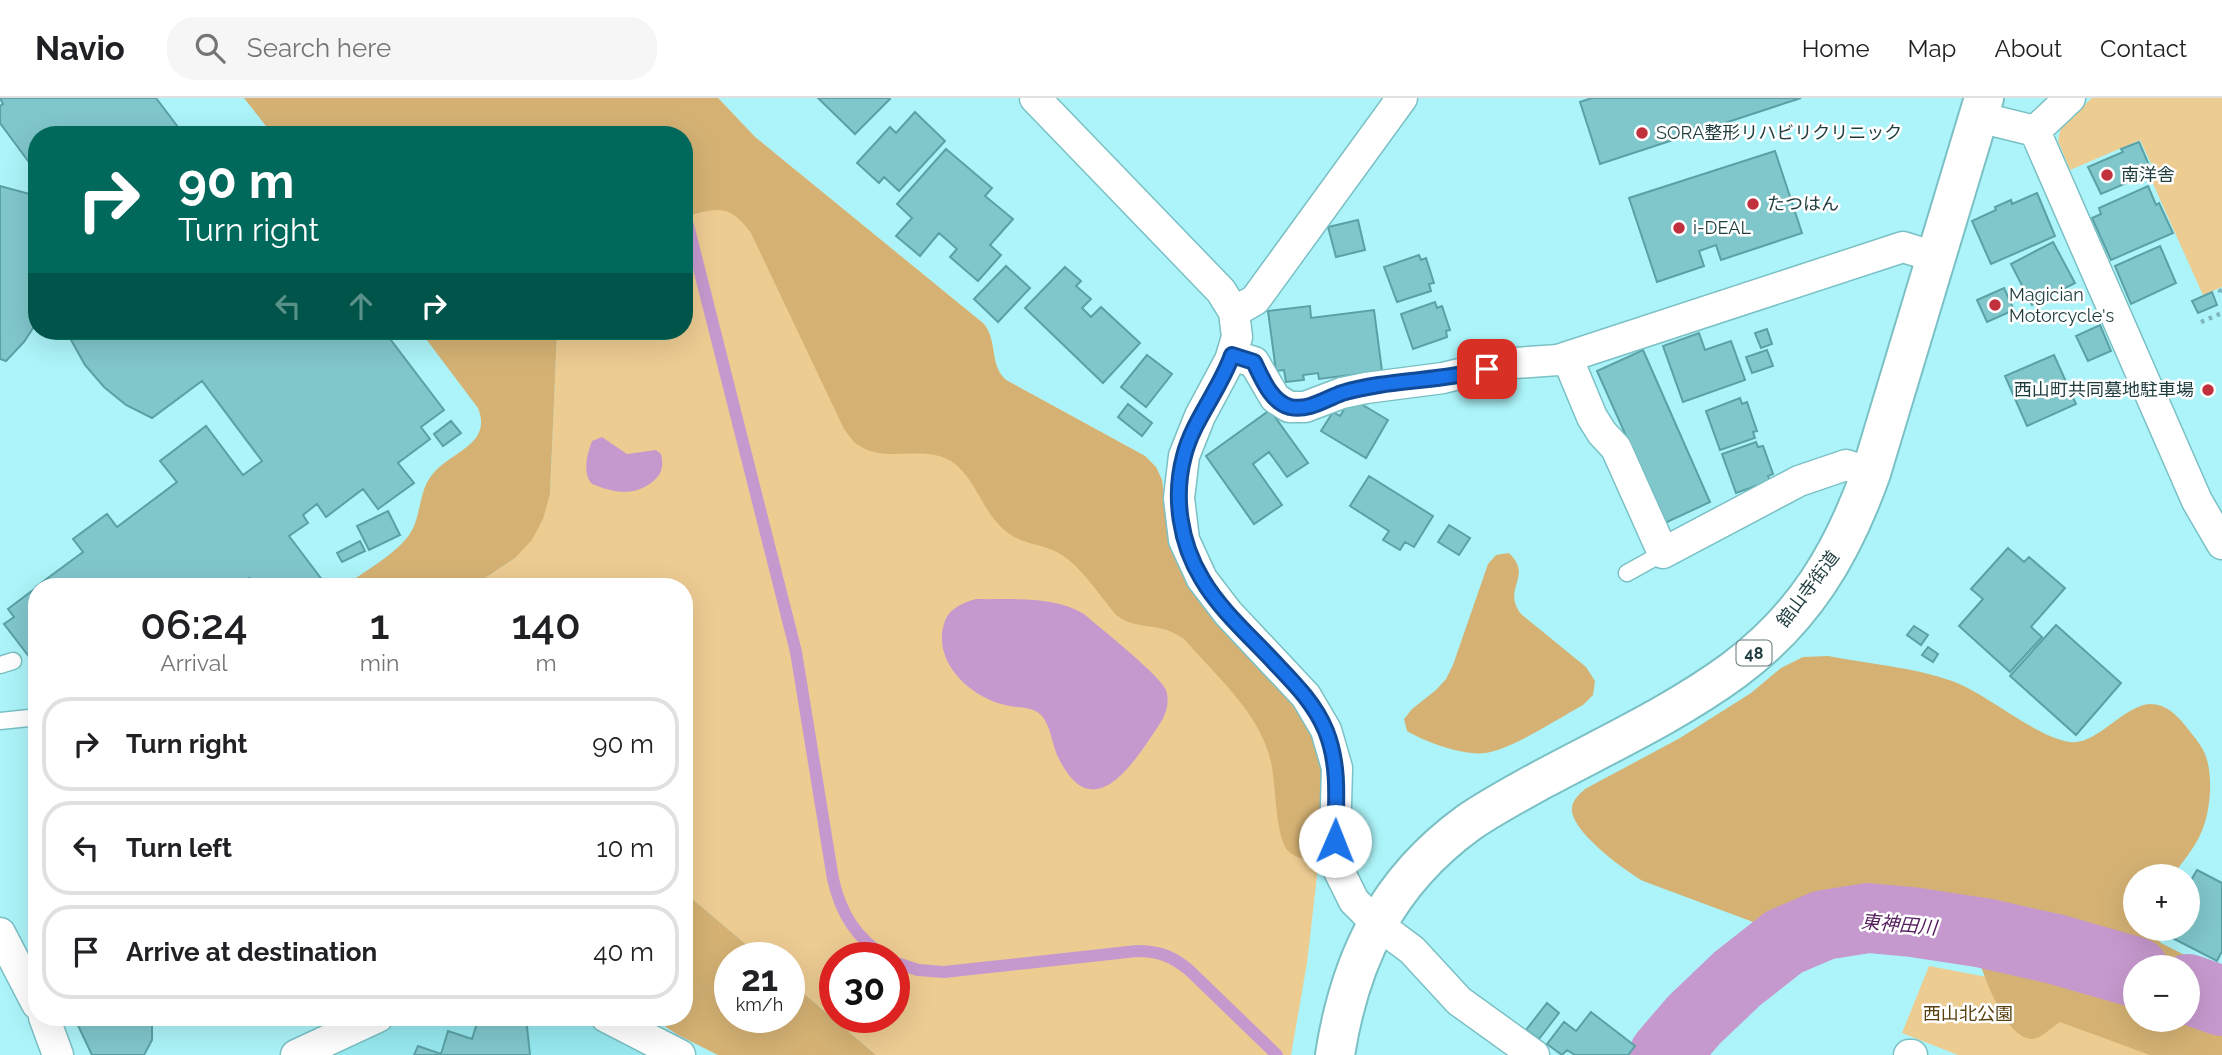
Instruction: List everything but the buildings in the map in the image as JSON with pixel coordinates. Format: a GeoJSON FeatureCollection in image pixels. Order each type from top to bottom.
{"type":"FeatureCollection","features":[{"type":"Feature","properties":{"kind":"main road","name":"舘山寺街道"},"geometry":{"type":"LineString","coordinates":[[1335,1055],[1341,1016],[1352,978],[1377,924],[1411,876],[1438,848],[1468,823],[1502,802],[1666,713],[1734,670],[1793,616],[1817,584],[1839,551],[1871,473],[1981,107]]}},
{"type":"Feature","properties":{"kind":"street"},"geometry":{"type":"LineString","coordinates":[[1035,98],[1220,291],[1234,312],[1237,337],[1232,355],[1200,416],[1184,456],[1178,498],[1184,540],[1202,579],[1228,613],[1306,695],[1326,730],[1337,768],[1335,841],[1339,871],[1354,901],[1377,924],[1412,950],[1450,991],[1480,1018],[1534,1055]]}},
{"type":"Feature","properties":{"kind":"street"},"geometry":{"type":"LineString","coordinates":[[1234,312],[1255,300],[1402,98]]}},
{"type":"Feature","properties":{"kind":"street"},"geometry":{"type":"LineString","coordinates":[[2035,131],[2070,98]]}},
{"type":"Feature","properties":{"kind":"street"},"geometry":{"type":"LineString","coordinates":[[1981,107],[2035,131],[2197,501],[2222,544]]}},
{"type":"Feature","properties":{"kind":"street"},"geometry":{"type":"LineString","coordinates":[[1232,355],[1254,362],[1275,398],[1289,407],[1305,407],[1342,393],[1366,388],[1443,378],[1500,364],[1567,357],[1903,247],[1936,257]]}},
{"type":"Feature","properties":{"kind":"street"},"geometry":{"type":"LineString","coordinates":[[1567,357],[1592,417],[1616,448],[1663,553],[1799,481],[1846,465],[1871,473]]}},
{"type":"Feature","properties":{"kind":"street"},"geometry":{"type":"LineString","coordinates":[[0,933],[28,987]]}},
{"type":"Feature","properties":{"kind":"street"},"geometry":{"type":"LineString","coordinates":[[47,1026],[58,1055]]}},
{"type":"Feature","properties":{"kind":"street"},"geometry":{"type":"LineString","coordinates":[[296,1055],[359,1026]]}},
{"type":"Feature","properties":{"kind":"street"},"geometry":{"type":"LineString","coordinates":[[624,1026],[680,1055]]}},
{"type":"Feature","properties":{"kind":"lane"},"geometry":{"type":"LineString","coordinates":[[1627,573],[1663,553]]}},
{"type":"Feature","properties":{"kind":"lane"},"geometry":{"type":"LineString","coordinates":[[0,721],[28,718]]}},
{"type":"Feature","properties":{"kind":"path"},"geometry":{"type":"LineString","coordinates":[[2222,290],[2222,296]]}},
{"type":"Feature","properties":{"kind":"path"},"geometry":{"type":"LineString","coordinates":[[2201,321],[2222,313]]}},
{"type":"Feature","properties":{"kind":"shaded area"},"geometry":{"type":"Polygon","coordinates":[[[244,98],[718,98],[755,137],[984,324],[991,338],[997,367],[1006,380],[1145,456],[1156,467],[1162,480],[1170,544],[1189,587],[1217,622],[1294,704],[1312,736],[1322,770],[1321,841],[1315,853],[1302,859],[1288,851],[1278,822],[1271,762],[1257,727],[1236,696],[1185,640],[1167,630],[1133,623],[1116,615],[1069,560],[1054,551],[1022,541],[1000,526],[970,480],[947,459],[925,454],[879,453],[852,440],[844,429],[751,233],[729,212],[714,210],[693,214],[693,126],[266,126],[244,98]]]}},
{"type":"Feature","properties":{"kind":"shaded area"},"geometry":{"type":"Polygon","coordinates":[[[427,340],[557,340],[550,494],[543,519],[532,540],[515,558],[485,578],[356,578],[398,547],[411,532],[424,489],[431,476],[475,439],[480,431],[478,408],[427,340]]]}},
{"type":"Feature","properties":{"kind":"shaded area"},"geometry":{"type":"Polygon","coordinates":[[[602,437],[627,454],[656,450],[662,459],[660,474],[644,487],[629,492],[614,491],[592,484],[586,469],[587,457],[592,441],[602,437]]]}},
{"type":"Feature","properties":{"kind":"shaded area"},"geometry":{"type":"Polygon","coordinates":[[[1509,553],[1519,569],[1514,597],[1521,614],[1586,667],[1595,681],[1593,695],[1583,705],[1535,733],[1496,750],[1476,753],[1434,744],[1407,731],[1404,719],[1446,679],[1488,564],[1496,555],[1509,553]]]}},
{"type":"Feature","properties":{"kind":"shaded area"},"geometry":{"type":"Polygon","coordinates":[[[976,599],[1046,601],[1072,608],[1084,614],[1162,683],[1168,699],[1164,717],[1138,755],[1113,782],[1100,788],[1086,788],[1072,779],[1059,759],[1047,724],[1041,715],[980,695],[968,687],[949,665],[942,638],[946,619],[956,607],[976,599]]]}},
{"type":"Feature","properties":{"kind":"shaded area"},"geometry":{"type":"Polygon","coordinates":[[[1828,656],[1937,676],[1981,695],[2042,732],[2070,742],[2090,738],[2140,706],[2156,705],[2167,708],[2176,715],[2206,756],[2210,787],[2204,825],[2182,864],[2123,864],[2123,941],[2159,941],[2185,955],[2123,955],[2123,1032],[2200,1032],[2200,963],[2222,974],[2222,1055],[2150,1055],[2060,1022],[2036,1038],[2020,1035],[1999,1008],[1965,919],[1952,906],[1941,901],[1921,898],[1877,945],[1853,954],[1836,953],[1643,881],[1613,860],[1582,831],[1575,821],[1572,805],[1585,789],[1680,738],[1751,693],[1781,668],[1803,657],[1828,656]]]}},
{"type":"Feature","properties":{"kind":"shaded area"},"geometry":{"type":"Polygon","coordinates":[[[693,900],[743,942],[714,942],[714,1033],[805,1033],[805,995],[819,1007],[819,1033],[850,1033],[876,1055],[718,1055],[664,1026],[693,1026],[693,900]]]}},
{"type":"Feature","properties":{"kind":"shaded area"},"geometry":{"type":"Polygon","coordinates":[[[394,1026],[592,1026],[649,1055],[331,1055],[394,1026]]]}},
{"type":"Feature","properties":{"kind":"green space"},"geometry":{"type":"Polygon","coordinates":[[[718,98],[755,137],[984,324],[991,338],[997,367],[1006,380],[1145,456],[1156,467],[1162,480],[1170,544],[1189,587],[1312,736],[1321,841],[1307,963],[1291,1055],[876,1055],[850,1033],[910,1033],[910,942],[819,942],[819,1007],[805,995],[805,942],[743,942],[693,900],[693,578],[485,578],[515,558],[550,494],[557,340],[693,340],[692,126],[718,98]]]}},
{"type":"Feature","properties":{"kind":"green space"},"geometry":{"type":"Polygon","coordinates":[[[2092,98],[2222,98],[2222,287],[2203,295],[2150,177],[2156,174],[2140,140],[2070,170],[2058,141],[2061,127],[2092,98]]]}},
{"type":"Feature","properties":{"kind":"green space","name":"西山北公園"},"geometry":{"type":"Polygon","coordinates":[[[1929,966],[2045,988],[2123,1018],[2123,1032],[2161,1032],[2222,1055],[1958,1055],[1902,1033],[1929,966]]]}},
{"type":"Feature","properties":{"kind":"waterway"},"geometry":{"type":"LineString","coordinates":[[693,245],[796,652],[836,892],[845,914],[866,942]]}},
{"type":"Feature","properties":{"kind":"waterway","name":"東神田川"},"geometry":{"type":"LineString","coordinates":[[1664,1055],[1694,1020],[1737,979],[1784,942],[1824,925],[1868,918],[1912,922],[1984,933],[2123,969]]}},
{"type":"Feature","properties":{"kind":"waterway"},"geometry":{"type":"LineString","coordinates":[[910,967],[944,972],[1137,951],[1159,953],[1189,970],[1277,1055]]}},
{"type":"Feature","properties":{"kind":"waterway","name":"東神田川"},"geometry":{"type":"LineString","coordinates":[[2200,993],[2222,1001]]}},
{"type":"Feature","properties":{"kind":"place","name":"SORA整形リハビリクリニック"},"geometry":{"type":"Point","coordinates":[1642,133]}},
{"type":"Feature","properties":{"kind":"place","name":"南洋舎"},"geometry":{"type":"Point","coordinates":[2107,175]}},
{"type":"Feature","properties":{"kind":"place","name":"たつはん"},"geometry":{"type":"Point","coordinates":[1753,204]}},
{"type":"Feature","properties":{"kind":"place","name":"i-DEAL"},"geometry":{"type":"Point","coordinates":[1679,228]}},
{"type":"Feature","properties":{"kind":"place","name":"Magician Motorcycle's"},"geometry":{"type":"Point","coordinates":[1995,305]}},
{"type":"Feature","properties":{"kind":"place","name":"西山町共同墓地駐車場"},"geometry":{"type":"Point","coordinates":[2208,390]}},
{"type":"Feature","properties":{"kind":"route"},"geometry":{"type":"LineString","coordinates":[[1335,841],[1337,768],[1326,730],[1306,695],[1228,613],[1202,579],[1184,540],[1178,498],[1184,456],[1200,416],[1232,355],[1254,362],[1275,398],[1289,407],[1305,407],[1342,393],[1366,388],[1487,369]]}}]}
